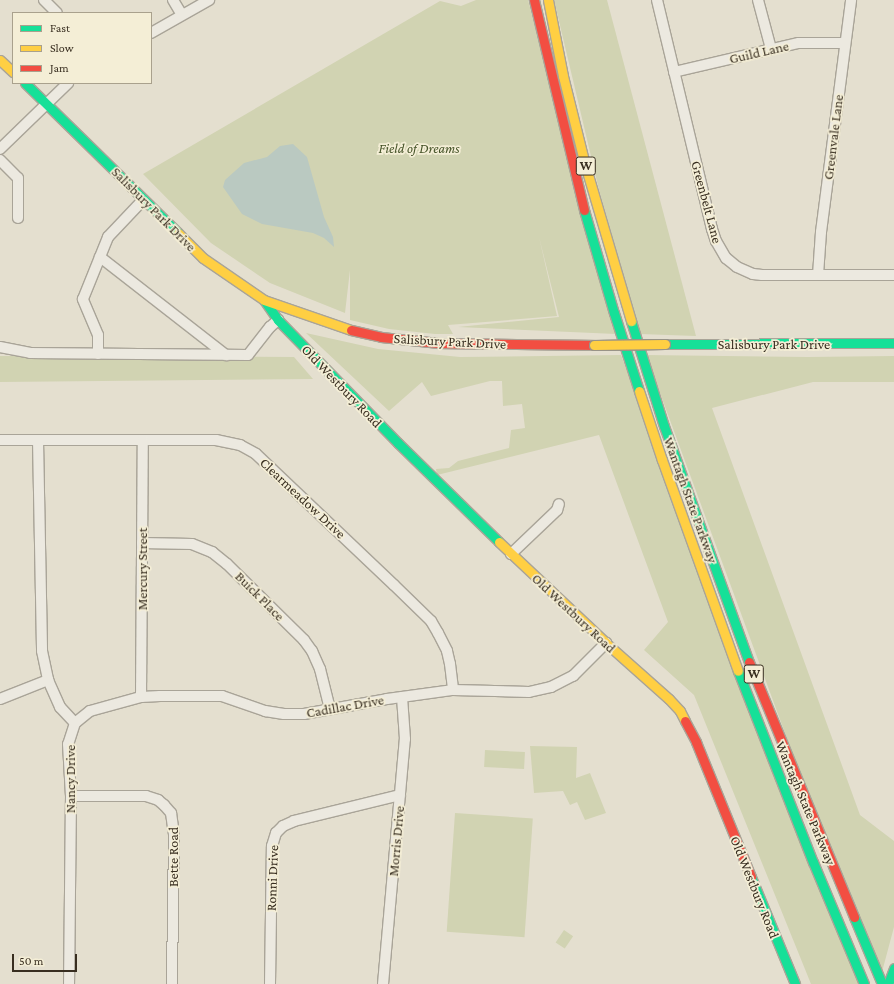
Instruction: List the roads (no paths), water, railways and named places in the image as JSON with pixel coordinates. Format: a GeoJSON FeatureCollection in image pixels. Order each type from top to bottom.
{"type":"FeatureCollection","features":[{"type":"Feature","properties":{"kind":"main road","name":"Wantagh State Parkway"},"geometry":{"type":"LineString","coordinates":[[534,0],[582,203],[616,318],[662,460],[746,693],[813,862],[864,984]]}},
{"type":"Feature","properties":{"kind":"main road","name":"Wantagh State Parkway"},"geometry":{"type":"LineString","coordinates":[[548,0],[563,76],[584,161],[609,248],[664,426],[760,691],[886,983]]}},
{"type":"Feature","properties":{"kind":"main road"},"geometry":{"type":"LineString","coordinates":[[0,60],[12,71]]}},
{"type":"Feature","properties":{"kind":"main road","name":"Salisbury Park Drive"},"geometry":{"type":"LineString","coordinates":[[26,84],[203,258],[264,300],[340,327],[381,337],[408,341],[439,343],[894,343]]}},
{"type":"Feature","properties":{"kind":"main road","name":"Old Westbury Road"},"geometry":{"type":"LineString","coordinates":[[264,300],[278,320],[393,438],[511,554],[606,643],[670,699],[686,720],[795,984]]}},
{"type":"Feature","properties":{"kind":"main road"},"geometry":{"type":"LineString","coordinates":[[886,983],[894,968]]}},
{"type":"Feature","properties":{"kind":"street"},"geometry":{"type":"LineString","coordinates":[[44,0],[56,12]]}},
{"type":"Feature","properties":{"kind":"street"},"geometry":{"type":"LineString","coordinates":[[173,0],[182,15]]}},
{"type":"Feature","properties":{"kind":"street"},"geometry":{"type":"LineString","coordinates":[[152,32],[209,0]]}},
{"type":"Feature","properties":{"kind":"street","name":"Greenbelt Lane"},"geometry":{"type":"LineString","coordinates":[[657,0],[712,228],[721,252],[736,268],[753,274],[894,275]]}},
{"type":"Feature","properties":{"kind":"street"},"geometry":{"type":"LineString","coordinates":[[758,0],[771,49]]}},
{"type":"Feature","properties":{"kind":"street","name":"Greenvale Lane"},"geometry":{"type":"LineString","coordinates":[[818,275],[821,232],[851,0]]}},
{"type":"Feature","properties":{"kind":"street","name":"Guild Lane"},"geometry":{"type":"LineString","coordinates":[[674,72],[799,43],[845,43]]}},
{"type":"Feature","properties":{"kind":"street"},"geometry":{"type":"LineString","coordinates":[[0,150],[67,84]]}},
{"type":"Feature","properties":{"kind":"street"},"geometry":{"type":"LineString","coordinates":[[0,160],[18,178],[18,218]]}},
{"type":"Feature","properties":{"kind":"street"},"geometry":{"type":"LineString","coordinates":[[98,354],[98,335],[83,299],[108,237],[143,200]]}},
{"type":"Feature","properties":{"kind":"street"},"geometry":{"type":"LineString","coordinates":[[100,257],[226,356]]}},
{"type":"Feature","properties":{"kind":"street"},"geometry":{"type":"LineString","coordinates":[[0,346],[30,353],[226,356],[248,355],[270,327],[278,320]]}},
{"type":"Feature","properties":{"kind":"street","name":"Clearmeadow Drive"},"geometry":{"type":"LineString","coordinates":[[0,440],[143,440],[226,442],[247,448],[266,461],[431,621],[447,651],[453,690]]}},
{"type":"Feature","properties":{"kind":"street"},"geometry":{"type":"LineString","coordinates":[[38,440],[42,651],[48,680],[60,707],[75,723]]}},
{"type":"Feature","properties":{"kind":"street","name":"Mercury Street"},"geometry":{"type":"LineString","coordinates":[[141,697],[143,440]]}},
{"type":"Feature","properties":{"kind":"street"},"geometry":{"type":"LineString","coordinates":[[511,554],[557,510],[559,504]]}},
{"type":"Feature","properties":{"kind":"street","name":"Buick Place"},"geometry":{"type":"LineString","coordinates":[[142,543],[192,544],[212,552],[227,564],[304,640],[312,650],[320,669],[330,709]]}},
{"type":"Feature","properties":{"kind":"street","name":"Cadillac Drive"},"geometry":{"type":"LineString","coordinates":[[75,723],[90,711],[141,697],[222,696],[265,711],[284,714],[304,714],[453,690],[529,692],[551,687],[573,676],[606,643]]}},
{"type":"Feature","properties":{"kind":"street"},"geometry":{"type":"LineString","coordinates":[[0,699],[48,680]]}},
{"type":"Feature","properties":{"kind":"street","name":"Morris Drive"},"geometry":{"type":"LineString","coordinates":[[383,984],[405,739],[402,697]]}},
{"type":"Feature","properties":{"kind":"street","name":"Nancy Drive"},"geometry":{"type":"LineString","coordinates":[[69,984],[70,796],[68,744],[75,723]]}},
{"type":"Feature","properties":{"kind":"street","name":"Ronni Drive"},"geometry":{"type":"LineString","coordinates":[[270,984],[272,846],[276,833],[283,826],[294,821],[400,795]]}},
{"type":"Feature","properties":{"kind":"street","name":"Bette Road"},"geometry":{"type":"LineString","coordinates":[[70,796],[146,796],[158,800],[171,813],[174,836],[172,984]]}},
{"type":"Feature","properties":{"kind":"park label","name":"Field of Dreams"},"geometry":{"type":"Point","coordinates":[419,148]}}]}
